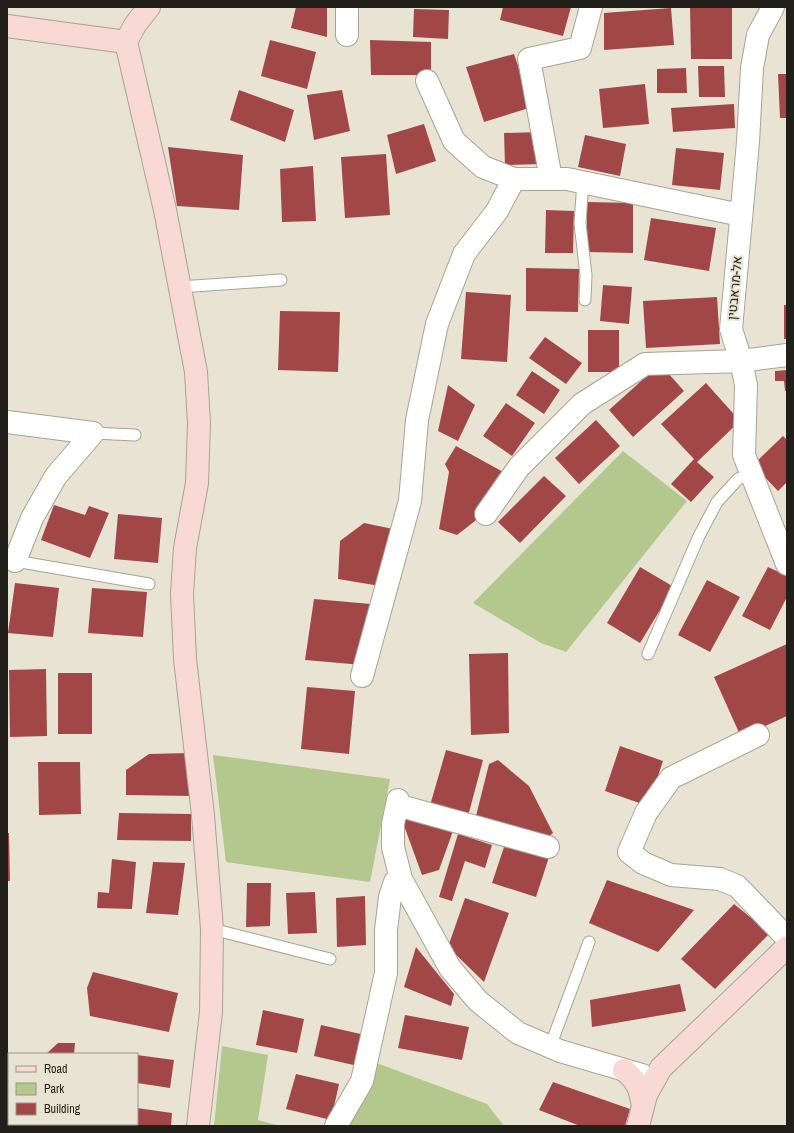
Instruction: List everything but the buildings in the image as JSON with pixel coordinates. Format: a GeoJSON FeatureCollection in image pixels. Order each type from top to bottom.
{"type":"FeatureCollection","features":[{"type":"Feature","properties":{"kind":"street"},"geometry":{"type":"LineString","coordinates":[[149,7],[135,25],[126,42],[148,136],[180,287],[196,372],[199,423],[197,483],[185,548],[182,594],[185,658],[203,815],[212,929],[211,1012],[198,1126]]}},
{"type":"Feature","properties":{"kind":"street"},"geometry":{"type":"LineString","coordinates":[[347,7],[347,35]]}},
{"type":"Feature","properties":{"kind":"street"},"geometry":{"type":"LineString","coordinates":[[551,180],[529,59],[580,48],[591,7]]}},
{"type":"Feature","properties":{"kind":"street","name":"אל-מראבטין"},"geometry":{"type":"LineString","coordinates":[[773,7],[761,29],[754,53],[748,142],[730,329],[741,361],[746,385],[744,455],[787,564]]}},
{"type":"Feature","properties":{"kind":"street"},"geometry":{"type":"LineString","coordinates":[[7,26],[126,42]]}},
{"type":"Feature","properties":{"kind":"street"},"geometry":{"type":"LineString","coordinates":[[427,81],[454,141],[483,167],[514,180],[567,180],[583,182],[741,215]]}},
{"type":"Feature","properties":{"kind":"street"},"geometry":{"type":"LineString","coordinates":[[362,676],[410,501],[417,420],[437,324],[464,254],[497,211],[514,180]]}},
{"type":"Feature","properties":{"kind":"street"},"geometry":{"type":"LineString","coordinates":[[486,514],[519,467],[582,404],[645,364],[741,361],[787,355]]}},
{"type":"Feature","properties":{"kind":"street"},"geometry":{"type":"LineString","coordinates":[[7,422],[93,433]]}},
{"type":"Feature","properties":{"kind":"street"},"geometry":{"type":"LineString","coordinates":[[15,561],[32,518],[56,476],[93,433]]}},
{"type":"Feature","properties":{"kind":"street"},"geometry":{"type":"LineString","coordinates":[[758,735],[671,778],[646,813],[629,852],[643,863],[671,875],[720,879],[737,886],[787,938]]}},
{"type":"Feature","properties":{"kind":"street"},"geometry":{"type":"LineString","coordinates":[[548,847],[398,802],[393,824],[393,847],[401,879],[450,968],[478,1001],[518,1033],[550,1047],[624,1070],[660,1072]]}},
{"type":"Feature","properties":{"kind":"street"},"geometry":{"type":"LineString","coordinates":[[336,1126],[362,1081],[386,973],[386,930],[390,897],[395,882],[401,879]]}},
{"type":"Feature","properties":{"kind":"street"},"geometry":{"type":"LineString","coordinates":[[640,1116],[646,1095],[660,1072],[787,947]]}},
{"type":"Feature","properties":{"kind":"street"},"geometry":{"type":"LineString","coordinates":[[624,1070],[634,1078],[640,1089],[640,1116]]}},
{"type":"Feature","properties":{"kind":"lane"},"geometry":{"type":"LineString","coordinates":[[583,182],[580,224],[586,275],[585,300]]}},
{"type":"Feature","properties":{"kind":"lane"},"geometry":{"type":"LineString","coordinates":[[180,287],[281,280]]}},
{"type":"Feature","properties":{"kind":"lane"},"geometry":{"type":"LineString","coordinates":[[93,433],[135,435]]}},
{"type":"Feature","properties":{"kind":"lane"},"geometry":{"type":"LineString","coordinates":[[648,654],[699,536],[717,502],[738,479],[751,473]]}},
{"type":"Feature","properties":{"kind":"lane"},"geometry":{"type":"LineString","coordinates":[[15,561],[149,584]]}},
{"type":"Feature","properties":{"kind":"lane"},"geometry":{"type":"LineString","coordinates":[[212,929],[330,959]]}},
{"type":"Feature","properties":{"kind":"lane"},"geometry":{"type":"LineString","coordinates":[[550,1047],[589,942]]}},
{"type":"Feature","properties":{"kind":"green space"},"geometry":{"type":"Polygon","coordinates":[[[623,451],[687,501],[566,652],[541,643],[473,603],[623,451]]]}},
{"type":"Feature","properties":{"kind":"green space"},"geometry":{"type":"Polygon","coordinates":[[[213,755],[390,779],[370,882],[226,862],[213,755]]]}},
{"type":"Feature","properties":{"kind":"green space"},"geometry":{"type":"Polygon","coordinates":[[[222,1046],[268,1055],[258,1120],[280,1126],[214,1126],[222,1046]]]}},
{"type":"Feature","properties":{"kind":"green space"},"geometry":{"type":"Polygon","coordinates":[[[371,1061],[487,1104],[504,1126],[341,1126],[371,1061]]]}}]}
